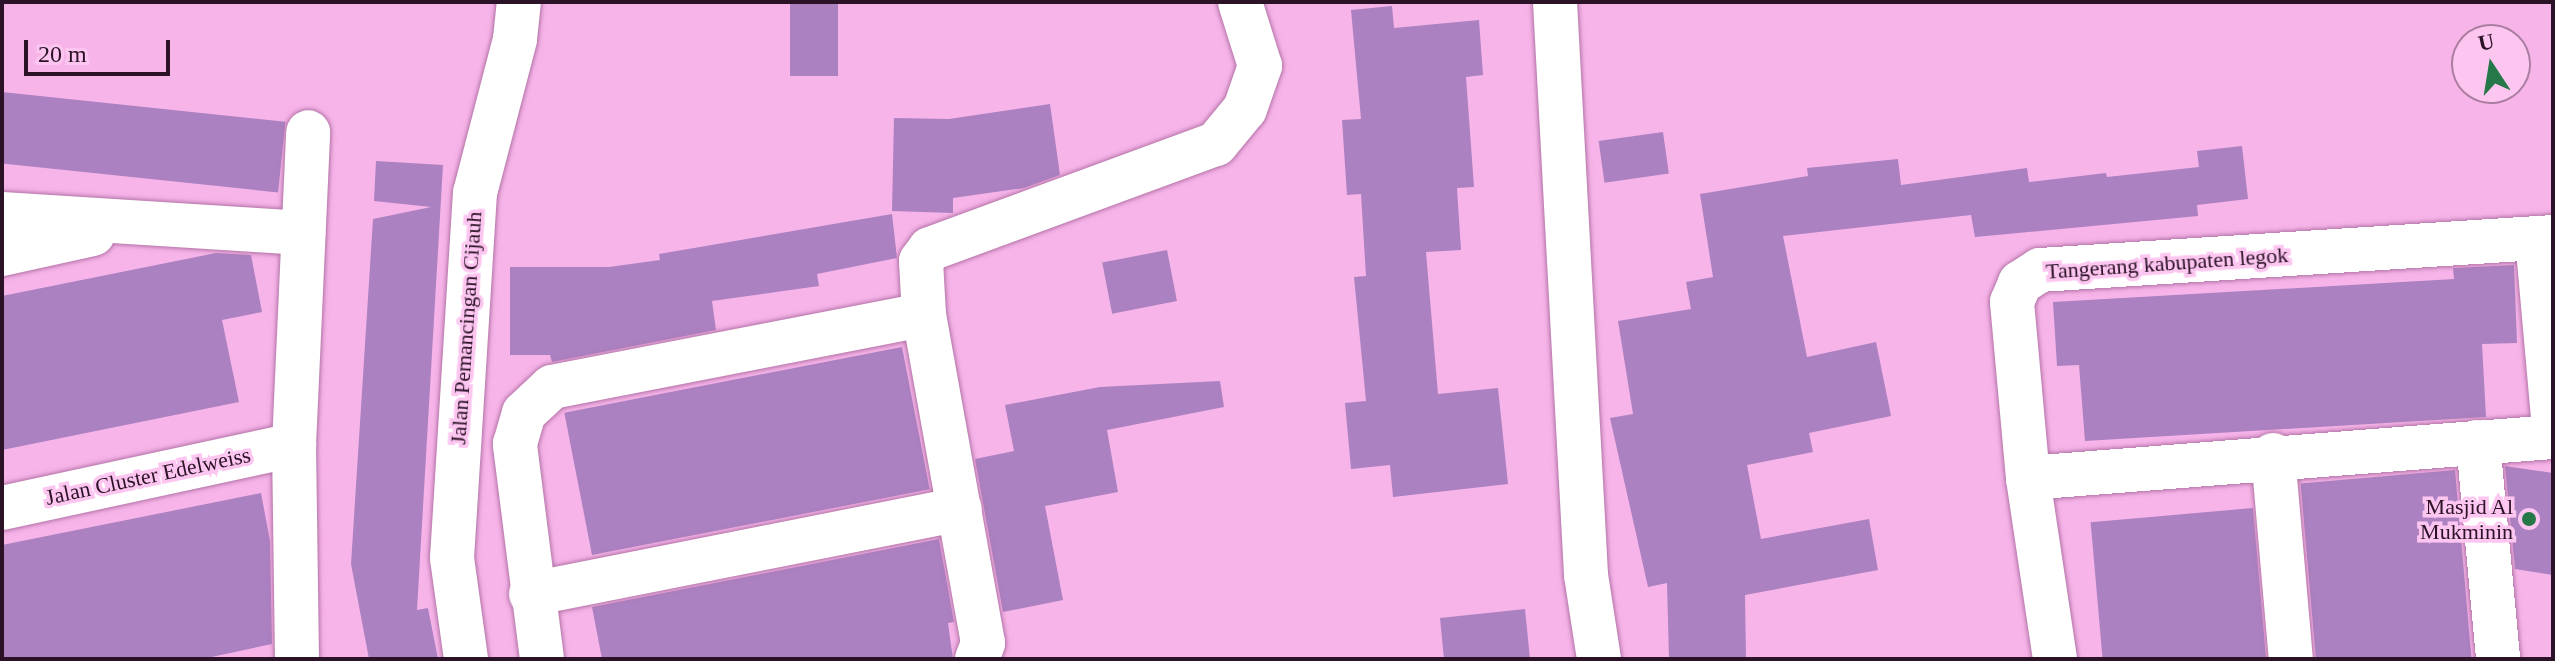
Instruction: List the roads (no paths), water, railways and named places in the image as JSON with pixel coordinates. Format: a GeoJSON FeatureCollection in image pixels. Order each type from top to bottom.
{"type":"FeatureCollection","features":[{"type":"Feature","properties":{"kind":"street","name":"Jalan Pemancingan Cijauh"},"geometry":{"type":"LineString","coordinates":[[466,659],[452,558],[475,193],[515,39],[519,2]]}},
{"type":"Feature","properties":{"kind":"street"},"geometry":{"type":"LineString","coordinates":[[977,659],[983,643],[919,274],[930,249],[1216,144],[1232,129],[1260,66],[1240,2]]}},
{"type":"Feature","properties":{"kind":"street"},"geometry":{"type":"LineString","coordinates":[[1555,2],[1586,575],[1599,659]]}},
{"type":"Feature","properties":{"kind":"street"},"geometry":{"type":"LineString","coordinates":[[297,659],[294,445],[308,132]]}},
{"type":"Feature","properties":{"kind":"street"},"geometry":{"type":"LineString","coordinates":[[2,214],[303,233]]}},
{"type":"Feature","properties":{"kind":"street"},"geometry":{"type":"LineString","coordinates":[[2,254],[142,223]]}},
{"type":"Feature","properties":{"kind":"street"},"geometry":{"type":"LineString","coordinates":[[2545,238],[2553,419]]}},
{"type":"Feature","properties":{"kind":"street","name":"Tangerang kabupaten legok"},"geometry":{"type":"LineString","coordinates":[[2055,659],[2028,478],[2012,302],[2020,283],[2040,270],[2545,238]]}},
{"type":"Feature","properties":{"kind":"street"},"geometry":{"type":"LineString","coordinates":[[542,659],[531,594],[515,444],[524,413],[552,387],[924,315]]}},
{"type":"Feature","properties":{"kind":"street"},"geometry":{"type":"LineString","coordinates":[[2028,478],[2273,455],[2553,437]]}},
{"type":"Feature","properties":{"kind":"street"},"geometry":{"type":"LineString","coordinates":[[2478,442],[2498,659]]}},
{"type":"Feature","properties":{"kind":"street","name":"Jalan Cluster Edelweiss"},"geometry":{"type":"LineString","coordinates":[[2,508],[294,445]]}},
{"type":"Feature","properties":{"kind":"street"},"geometry":{"type":"LineString","coordinates":[[2273,455],[2291,659]]}},
{"type":"Feature","properties":{"kind":"street"},"geometry":{"type":"LineString","coordinates":[[531,594],[960,509]]}},
{"type":"Feature","properties":{"kind":"place","name":"Masjid Al Mukminin"},"geometry":{"type":"Point","coordinates":[2529,519]}}]}
